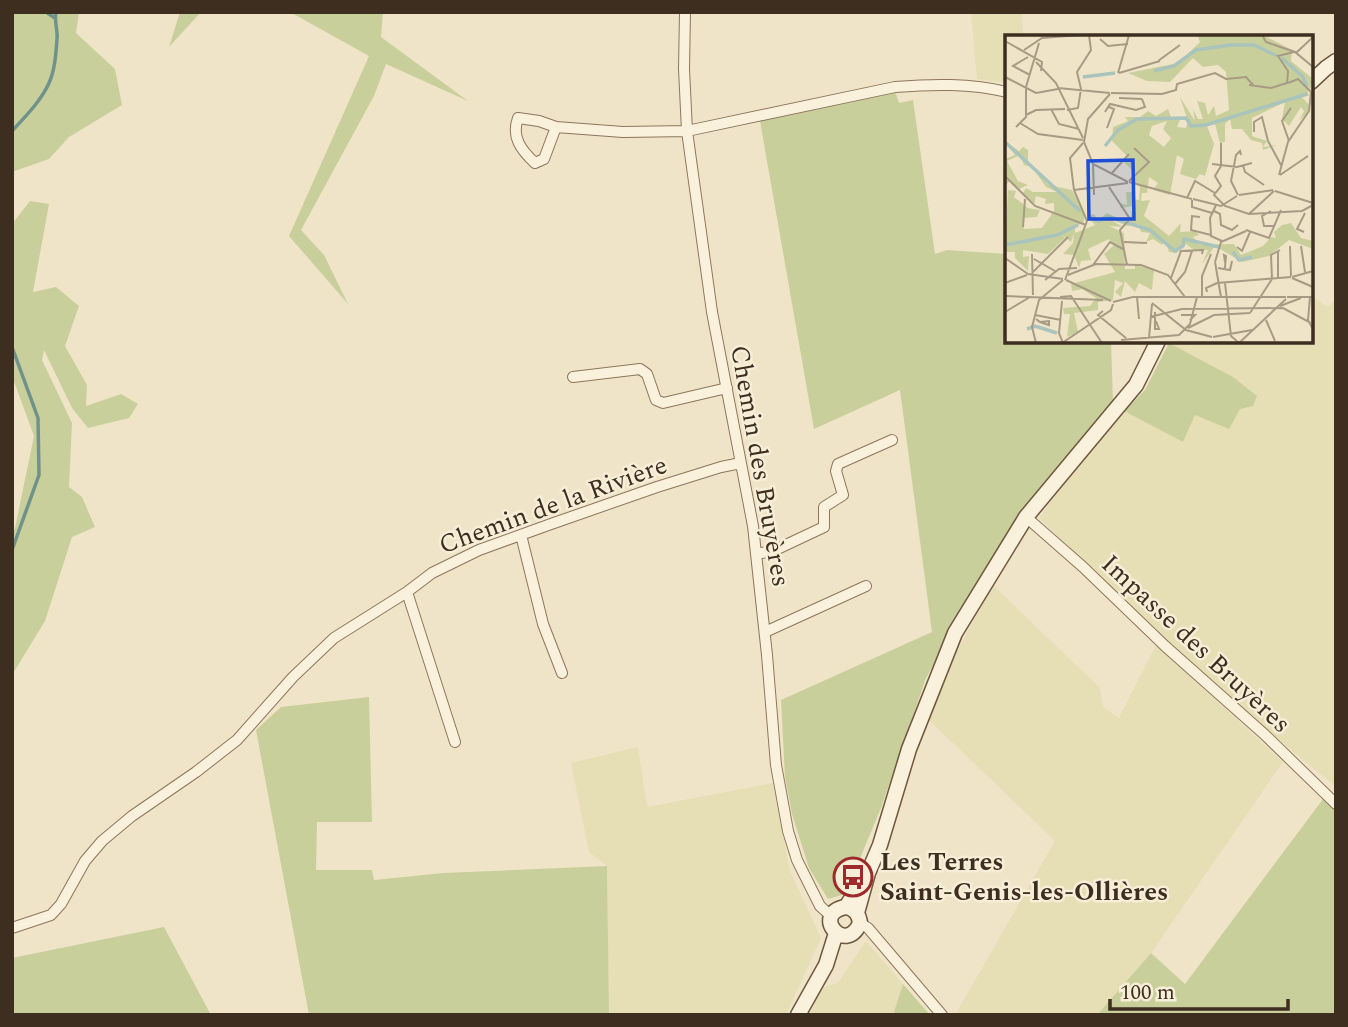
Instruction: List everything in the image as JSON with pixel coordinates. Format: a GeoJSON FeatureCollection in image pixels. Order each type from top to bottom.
{"type":"FeatureCollection","features":[{"type":"Feature","properties":{"kind":"main road"},"geometry":{"type":"LineString","coordinates":[[1313,80],[1336,61]]}},
{"type":"Feature","properties":{"kind":"main road"},"geometry":{"type":"LineString","coordinates":[[854,914],[835,911],[831,916],[832,928],[842,934],[854,933],[854,914],[880,845],[909,749],[955,633],[1026,517],[1136,385],[1157,343]]}},
{"type":"Feature","properties":{"kind":"main road"},"geometry":{"type":"LineString","coordinates":[[798,1015],[842,934]]}},
{"type":"Feature","properties":{"kind":"street","name":"Chemin des Bruyères"},"geometry":{"type":"LineString","coordinates":[[685,12],[687,131],[712,312],[753,526],[776,765],[788,831],[797,860],[820,906],[831,916]]}},
{"type":"Feature","properties":{"kind":"street"},"geometry":{"type":"LineString","coordinates":[[556,127],[544,159],[535,163],[516,139],[518,118],[556,127],[624,132],[687,131],[895,87],[972,85],[1005,92]]}},
{"type":"Feature","properties":{"kind":"street"},"geometry":{"type":"LineString","coordinates":[[573,377],[640,369],[648,374],[656,400],[663,403],[727,388]]}},
{"type":"Feature","properties":{"kind":"street"},"geometry":{"type":"LineString","coordinates":[[756,554],[773,551],[824,527],[824,507],[843,495],[836,471],[838,464],[892,440]]}},
{"type":"Feature","properties":{"kind":"street","name":"Chemin de la Rivière"},"geometry":{"type":"LineString","coordinates":[[12,928],[51,915],[61,904],[85,861],[102,841],[237,740],[293,677],[334,638],[432,573],[521,535],[657,487],[741,463]]}},
{"type":"Feature","properties":{"kind":"street","name":"Impasse des Bruyères"},"geometry":{"type":"LineString","coordinates":[[1026,517],[1264,734],[1336,804]]}},
{"type":"Feature","properties":{"kind":"street"},"geometry":{"type":"LineString","coordinates":[[521,535],[543,624],[562,673]]}},
{"type":"Feature","properties":{"kind":"street"},"geometry":{"type":"LineString","coordinates":[[765,632],[866,586]]}},
{"type":"Feature","properties":{"kind":"street"},"geometry":{"type":"LineString","coordinates":[[407,592],[455,742]]}},
{"type":"Feature","properties":{"kind":"street"},"geometry":{"type":"LineString","coordinates":[[854,914],[942,1015]]}},
{"type":"Feature","properties":{"kind":"shaded area"},"geometry":{"type":"Polygon","coordinates":[[[971,12],[1022,12],[1023,35],[1005,35],[1005,83],[977,79],[971,12]]]}},
{"type":"Feature","properties":{"kind":"shaded area"},"geometry":{"type":"Polygon","coordinates":[[[1313,297],[1328,307],[1336,298],[1336,787],[1189,662],[1039,518],[1124,411],[1183,442],[1195,415],[1233,377],[1169,343],[1313,343],[1313,297]]]}},
{"type":"Feature","properties":{"kind":"shaded area"},"geometry":{"type":"Polygon","coordinates":[[[993,585],[1100,688],[1103,707],[1119,718],[1156,645],[1283,762],[1151,953],[1097,1015],[955,1015],[1055,841],[928,719],[956,653],[993,585]]]}},
{"type":"Feature","properties":{"kind":"shaded area"},"geometry":{"type":"Polygon","coordinates":[[[638,747],[647,807],[773,783],[790,871],[821,938],[786,1015],[609,1015],[607,866],[589,852],[571,763],[638,747]]]}},
{"type":"Feature","properties":{"kind":"shaded area"},"geometry":{"type":"Polygon","coordinates":[[[866,941],[903,984],[893,1015],[810,1015],[821,988],[838,983],[866,941]]]}},
{"type":"Feature","properties":{"kind":"green space"},"geometry":{"type":"Polygon","coordinates":[[[12,12],[79,12],[76,33],[115,69],[122,105],[69,137],[49,159],[12,172],[12,12]]]}},
{"type":"Feature","properties":{"kind":"green space"},"geometry":{"type":"Polygon","coordinates":[[[180,12],[201,12],[169,47],[180,12]]]}},
{"type":"Feature","properties":{"kind":"green space"},"geometry":{"type":"Polygon","coordinates":[[[290,12],[383,12],[381,37],[468,101],[386,64],[374,96],[301,230],[324,255],[348,304],[289,236],[369,56],[290,12]]]}},
{"type":"Feature","properties":{"kind":"green space"},"geometry":{"type":"Polygon","coordinates":[[[895,91],[899,103],[913,100],[935,254],[947,250],[1005,254],[1005,343],[1111,343],[1113,402],[1053,474],[984,571],[926,678],[881,808],[856,868],[842,895],[828,899],[809,868],[792,814],[785,777],[781,700],[932,632],[900,390],[814,429],[760,121],[895,91]]]}},
{"type":"Feature","properties":{"kind":"green space"},"geometry":{"type":"Polygon","coordinates":[[[30,201],[49,204],[33,292],[56,287],[79,306],[65,346],[87,385],[86,406],[121,394],[138,404],[129,418],[88,428],[72,408],[44,350],[42,360],[72,423],[69,487],[82,497],[95,527],[72,537],[45,621],[12,675],[12,534],[34,436],[12,376],[12,224],[30,201]]]}},
{"type":"Feature","properties":{"kind":"green space"},"geometry":{"type":"Polygon","coordinates":[[[1169,343],[1233,377],[1257,396],[1253,406],[1240,409],[1229,429],[1195,415],[1183,442],[1124,411],[1145,390],[1169,343]]]}},
{"type":"Feature","properties":{"kind":"green space"},"geometry":{"type":"Polygon","coordinates":[[[369,697],[372,822],[317,822],[316,870],[372,870],[374,880],[443,873],[607,866],[609,1015],[309,1015],[256,730],[281,707],[369,697]]]}},
{"type":"Feature","properties":{"kind":"green space"},"geometry":{"type":"Polygon","coordinates":[[[1323,799],[1336,811],[1336,1015],[1097,1015],[1151,953],[1185,984],[1323,799]]]}},
{"type":"Feature","properties":{"kind":"green space"},"geometry":{"type":"Polygon","coordinates":[[[164,927],[211,1015],[12,1015],[12,958],[164,927]]]}},
{"type":"Feature","properties":{"kind":"green space"},"geometry":{"type":"Polygon","coordinates":[[[903,984],[930,1015],[893,1015],[903,984]]]}},
{"type":"Feature","properties":{"kind":"waterway"},"geometry":{"type":"LineString","coordinates":[[46,12],[55,18]]}},
{"type":"Feature","properties":{"kind":"waterway"},"geometry":{"type":"LineString","coordinates":[[12,131],[46,90],[51,78],[57,44],[56,12]]}},
{"type":"Feature","properties":{"kind":"waterway"},"geometry":{"type":"LineString","coordinates":[[12,347],[38,418],[39,475],[12,550]]}},
{"type":"Feature","properties":{"kind":"place","name":"Les Terres Saint-Genis-les-Ollières"},"geometry":{"type":"Point","coordinates":[853,877]}}]}
